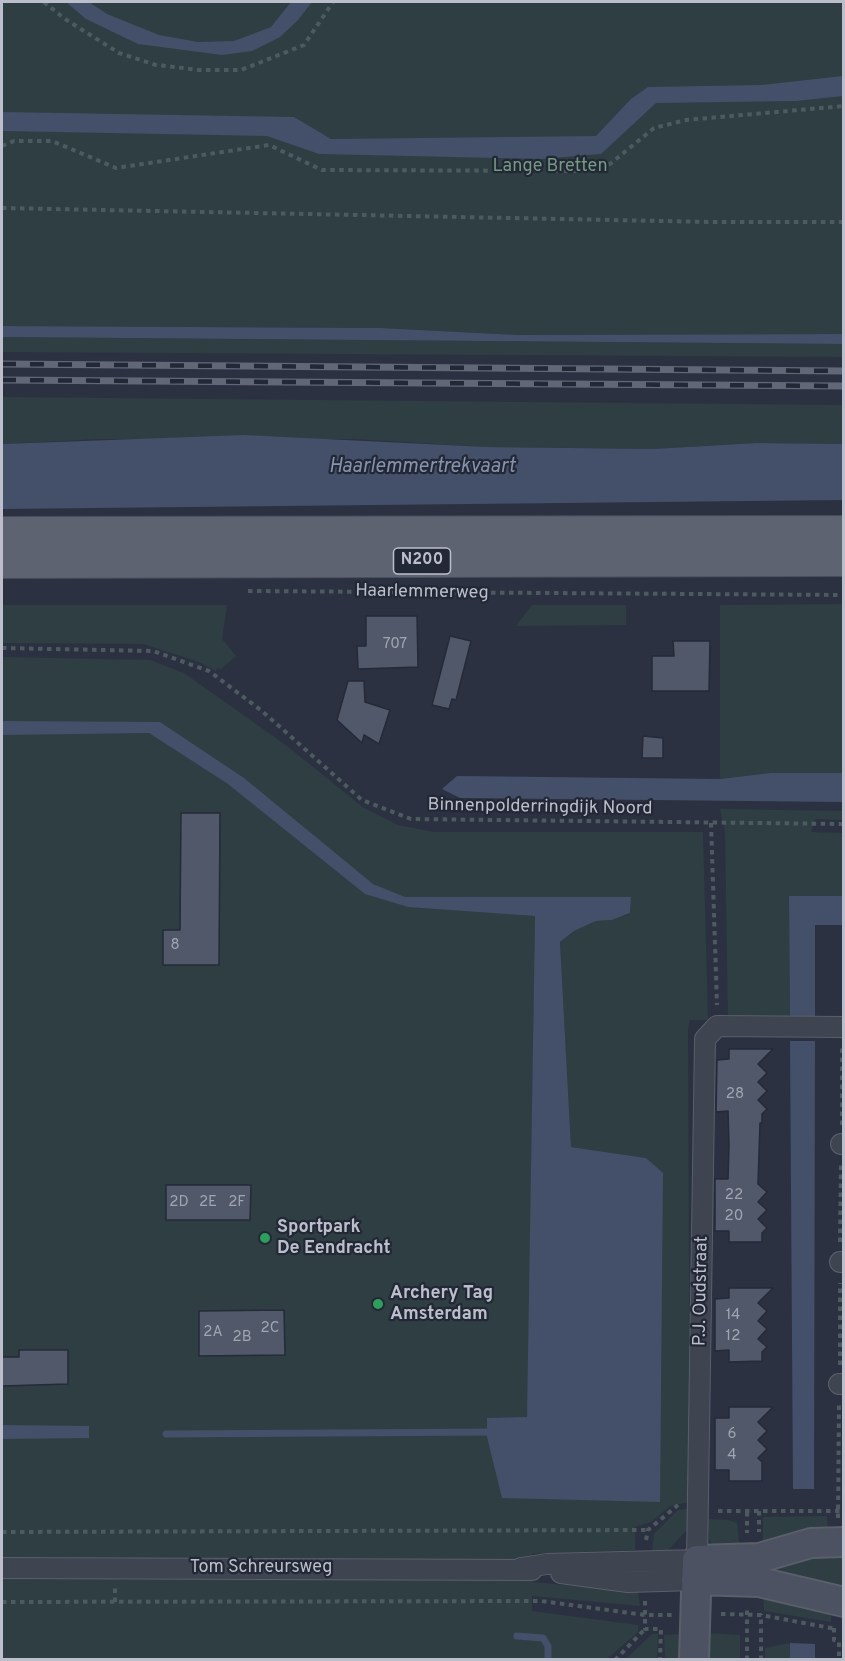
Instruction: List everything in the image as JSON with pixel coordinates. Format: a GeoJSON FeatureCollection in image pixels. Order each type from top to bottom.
{"type":"FeatureCollection","features":[{"type":"Feature","properties":{"kind":"main road","name":"N200"},"geometry":{"type":"LineString","coordinates":[[2,533],[843,532]]}},
{"type":"Feature","properties":{"kind":"main road","name":"Haarlemmerweg"},"geometry":{"type":"LineString","coordinates":[[2,562],[843,560]]}},
{"type":"Feature","properties":{"kind":"street"},"geometry":{"type":"LineString","coordinates":[[717,1026],[841,1027]]}},
{"type":"Feature","properties":{"kind":"street","name":"P.J. Oudstraat"},"geometry":{"type":"LineString","coordinates":[[697,1570],[705,1039],[717,1026]]}},
{"type":"Feature","properties":{"kind":"street"},"geometry":{"type":"LineString","coordinates":[[697,1570],[759,1558],[811,1543],[840,1542]]}},
{"type":"Feature","properties":{"kind":"street","name":"Tom Schreursweg"},"geometry":{"type":"LineString","coordinates":[[2,1568],[521,1568],[628,1582],[697,1570]]}},
{"type":"Feature","properties":{"kind":"street"},"geometry":{"type":"LineString","coordinates":[[697,1570],[759,1582],[839,1615]]}},
{"type":"Feature","properties":{"kind":"street"},"geometry":{"type":"LineString","coordinates":[[694,1659],[697,1570]]}},
{"type":"Feature","properties":{"kind":"path"},"geometry":{"type":"LineString","coordinates":[[44,2],[65,19],[119,53],[156,66],[200,70],[241,70],[304,45],[333,2]]}},
{"type":"Feature","properties":{"kind":"path"},"geometry":{"type":"LineString","coordinates":[[2,146],[14,141],[52,141],[116,168],[268,145],[322,170],[580,171],[610,164],[654,128],[675,123],[843,106]]}},
{"type":"Feature","properties":{"kind":"path"},"geometry":{"type":"LineString","coordinates":[[2,207],[702,222],[843,222]]}},
{"type":"Feature","properties":{"kind":"path","name":"Haarlemmerweg"},"geometry":{"type":"LineString","coordinates":[[238,591],[843,595]]}},
{"type":"Feature","properties":{"kind":"path","name":"Binnenpolderringdijk Noord"},"geometry":{"type":"LineString","coordinates":[[2,648],[153,651],[209,671],[262,711],[362,800],[411,819],[843,824]]}},
{"type":"Feature","properties":{"kind":"path"},"geometry":{"type":"LineString","coordinates":[[711,823],[717,1026]]}},
{"type":"Feature","properties":{"kind":"path"},"geometry":{"type":"LineString","coordinates":[[840,1542],[841,1027]]}},
{"type":"Feature","properties":{"kind":"path"},"geometry":{"type":"LineString","coordinates":[[699,1511],[841,1511]]}},
{"type":"Feature","properties":{"kind":"path"},"geometry":{"type":"LineString","coordinates":[[2,1532],[648,1530]]}},
{"type":"Feature","properties":{"kind":"path"},"geometry":{"type":"LineString","coordinates":[[2,1602],[541,1602],[645,1615],[645,1629],[615,1659]]}},
{"type":"Feature","properties":{"kind":"path"},"geometry":{"type":"LineString","coordinates":[[747,1659],[747,1615],[839,1615],[834,1640],[839,1642],[839,1659]]}},
{"type":"Feature","properties":{"kind":"path"},"geometry":{"type":"LineString","coordinates":[[645,1629],[661,1629],[660,1659]]}},
{"type":"Feature","properties":{"kind":"green space","name":"Lange Bretten"},"geometry":{"type":"Polygon","coordinates":[[[2,2],[843,2],[843,334],[518,335],[381,328],[2,326],[2,2]]]}},
{"type":"Feature","properties":{"kind":"green space"},"geometry":{"type":"Polygon","coordinates":[[[2,337],[843,344],[844,357],[2,352],[2,337]]]}},
{"type":"Feature","properties":{"kind":"green space"},"geometry":{"type":"Polygon","coordinates":[[[2,397],[843,405],[843,444],[757,443],[652,449],[487,447],[352,439],[101,439],[2,444],[2,397]]]}},
{"type":"Feature","properties":{"kind":"green space"},"geometry":{"type":"Polygon","coordinates":[[[843,604],[843,773],[770,773],[720,779],[720,605],[843,604]]]}},
{"type":"Feature","properties":{"kind":"green space"},"geometry":{"type":"Polygon","coordinates":[[[2,605],[227,605],[222,639],[236,656],[216,671],[199,662],[143,644],[2,643],[2,605]]]}},
{"type":"Feature","properties":{"kind":"green space"},"geometry":{"type":"Polygon","coordinates":[[[532,605],[626,605],[626,625],[516,626],[532,605]]]}},
{"type":"Feature","properties":{"kind":"green space","name":"Sportpark De Eendracht"},"geometry":{"type":"Polygon","coordinates":[[[2,657],[150,660],[184,673],[287,746],[364,808],[398,825],[434,832],[703,832],[708,1020],[690,1020],[688,1029],[690,1502],[670,1506],[651,1522],[635,1527],[635,1550],[532,1554],[533,1582],[638,1592],[640,1606],[532,1596],[532,1611],[638,1625],[638,1632],[606,1660],[2,1659],[2,657]],[[524,897],[524,915],[535,916],[529,1337],[532,1500],[646,1158],[571,1147],[560,942],[574,931],[596,921],[612,920],[630,914],[631,898],[524,897]]]}},
{"type":"Feature","properties":{"kind":"green space"},"geometry":{"type":"Polygon","coordinates":[[[720,809],[843,811],[843,820],[815,819],[811,832],[843,833],[843,896],[789,896],[790,1021],[728,1020],[725,832],[720,809]]]}},
{"type":"Feature","properties":{"kind":"green space"},"geometry":{"type":"Polygon","coordinates":[[[690,1508],[690,1527],[666,1552],[652,1551],[654,1534],[678,1510],[690,1508]]]}},
{"type":"Feature","properties":{"kind":"green space"},"geometry":{"type":"Polygon","coordinates":[[[827,1516],[828,1531],[763,1549],[763,1517],[827,1516]]]}},
{"type":"Feature","properties":{"kind":"green space"},"geometry":{"type":"Polygon","coordinates":[[[708,1519],[737,1523],[740,1551],[718,1552],[709,1540],[708,1519]]]}},
{"type":"Feature","properties":{"kind":"green space"},"geometry":{"type":"Polygon","coordinates":[[[843,1549],[843,1590],[764,1574],[764,1565],[843,1549]]]}},
{"type":"Feature","properties":{"kind":"green space"},"geometry":{"type":"Polygon","coordinates":[[[763,1590],[831,1607],[831,1622],[764,1611],[763,1590]]]}},
{"type":"Feature","properties":{"kind":"green space"},"geometry":{"type":"Polygon","coordinates":[[[704,1633],[740,1635],[740,1659],[704,1659],[704,1633]]]}},
{"type":"Feature","properties":{"kind":"green space"},"geometry":{"type":"Polygon","coordinates":[[[652,1634],[658,1634],[657,1659],[626,1659],[652,1634]]]}},
{"type":"Feature","properties":{"kind":"green space"},"geometry":{"type":"Polygon","coordinates":[[[683,1634],[683,1659],[665,1659],[664,1635],[683,1634]]]}},
{"type":"Feature","properties":{"kind":"green space"},"geometry":{"type":"Polygon","coordinates":[[[790,1643],[790,1659],[765,1660],[765,1648],[790,1643]]]}},
{"type":"Feature","properties":{"kind":"water"},"geometry":{"type":"Polygon","coordinates":[[[66,2],[89,2],[107,14],[159,35],[198,42],[234,41],[271,27],[291,2],[312,2],[298,20],[280,37],[252,51],[222,55],[138,44],[86,19],[66,2]]]}},
{"type":"Feature","properties":{"kind":"water"},"geometry":{"type":"Polygon","coordinates":[[[843,76],[843,96],[796,101],[656,103],[601,154],[541,159],[319,154],[267,136],[2,131],[2,112],[294,117],[331,139],[596,136],[631,99],[648,87],[762,85],[843,76]]]}},
{"type":"Feature","properties":{"kind":"water"},"geometry":{"type":"Polygon","coordinates":[[[2,326],[381,328],[518,335],[843,334],[844,344],[2,337],[2,326]]]}},
{"type":"Feature","properties":{"kind":"water","name":"Haarlemmertrekvaart"},"geometry":{"type":"Polygon","coordinates":[[[244,435],[487,447],[652,449],[757,443],[843,444],[843,500],[2,509],[2,444],[244,435]]]}},
{"type":"Feature","properties":{"kind":"water"},"geometry":{"type":"Polygon","coordinates":[[[2,721],[160,722],[244,778],[373,884],[405,897],[631,897],[630,913],[612,920],[596,921],[574,931],[560,942],[571,1147],[646,1158],[663,1173],[660,1502],[502,1498],[487,1437],[487,1418],[527,1417],[535,916],[408,907],[365,894],[228,784],[149,733],[2,735],[2,721]]]}},
{"type":"Feature","properties":{"kind":"water"},"geometry":{"type":"Polygon","coordinates":[[[770,773],[843,773],[843,802],[460,798],[442,789],[457,776],[720,779],[770,773]]]}},
{"type":"Feature","properties":{"kind":"water"},"geometry":{"type":"Polygon","coordinates":[[[789,896],[843,896],[843,925],[815,925],[815,1021],[790,1021],[789,896]]]}},
{"type":"Feature","properties":{"kind":"water"},"geometry":{"type":"Polygon","coordinates":[[[790,1041],[815,1041],[814,1489],[793,1489],[790,1041]]]}},
{"type":"Feature","properties":{"kind":"water"},"geometry":{"type":"Polygon","coordinates":[[[2,1425],[89,1426],[89,1438],[2,1439],[2,1425]]]}},
{"type":"Feature","properties":{"kind":"water"},"geometry":{"type":"Polygon","coordinates":[[[790,1643],[815,1644],[815,1659],[790,1659],[790,1643]]]}},
{"type":"Feature","properties":{"kind":"building"},"geometry":{"type":"Polygon","coordinates":[[[366,616],[417,616],[418,667],[358,669],[357,646],[366,646],[366,616]]]}},
{"type":"Feature","properties":{"kind":"building"},"geometry":{"type":"Polygon","coordinates":[[[450,636],[471,641],[456,700],[452,699],[449,709],[432,705],[450,636]]]}},
{"type":"Feature","properties":{"kind":"building"},"geometry":{"type":"Polygon","coordinates":[[[673,641],[710,641],[709,691],[652,691],[652,656],[674,656],[673,641]]]}},
{"type":"Feature","properties":{"kind":"building"},"geometry":{"type":"Polygon","coordinates":[[[348,681],[364,681],[365,702],[390,710],[379,744],[364,735],[362,743],[337,720],[348,681]]]}},
{"type":"Feature","properties":{"kind":"building"},"geometry":{"type":"Polygon","coordinates":[[[643,736],[663,738],[663,758],[642,758],[643,736]]]}},
{"type":"Feature","properties":{"kind":"building"},"geometry":{"type":"Polygon","coordinates":[[[181,813],[220,813],[219,965],[163,965],[163,930],[180,930],[181,813]]]}},
{"type":"Feature","properties":{"kind":"building"},"geometry":{"type":"Polygon","coordinates":[[[729,1049],[773,1049],[758,1064],[767,1073],[758,1082],[767,1091],[758,1100],[767,1109],[762,1114],[762,1123],[760,1123],[758,1184],[767,1192],[758,1202],[767,1210],[758,1219],[767,1228],[762,1233],[762,1242],[729,1242],[729,1231],[715,1231],[715,1179],[728,1179],[729,1145],[728,1111],[716,1112],[717,1060],[729,1059],[729,1049]]]}},
{"type":"Feature","properties":{"kind":"building"},"geometry":{"type":"Polygon","coordinates":[[[166,1185],[251,1185],[250,1220],[166,1220],[166,1185]]]}},
{"type":"Feature","properties":{"kind":"building"},"geometry":{"type":"Polygon","coordinates":[[[729,1288],[773,1288],[758,1303],[767,1311],[758,1321],[767,1329],[758,1339],[767,1347],[762,1352],[762,1361],[729,1362],[729,1350],[715,1351],[715,1299],[729,1298],[729,1288]]]}},
{"type":"Feature","properties":{"kind":"building"},"geometry":{"type":"Polygon","coordinates":[[[284,1310],[285,1355],[199,1356],[199,1311],[284,1310]]]}},
{"type":"Feature","properties":{"kind":"building"},"geometry":{"type":"Polygon","coordinates":[[[19,1350],[68,1350],[68,1384],[2,1386],[2,1357],[19,1357],[19,1350]]]}},
{"type":"Feature","properties":{"kind":"building"},"geometry":{"type":"Polygon","coordinates":[[[729,1407],[773,1407],[758,1422],[767,1431],[758,1440],[767,1449],[758,1458],[762,1462],[762,1481],[729,1481],[729,1470],[715,1470],[715,1418],[729,1418],[729,1407]]]}},
{"type":"Feature","properties":{"kind":"waterway"},"geometry":{"type":"LineString","coordinates":[[166,1434],[496,1432]]}},
{"type":"Feature","properties":{"kind":"waterway"},"geometry":{"type":"LineString","coordinates":[[517,1636],[543,1638],[548,1646],[548,1660]]}},
{"type":"Feature","properties":{"kind":"railway"},"geometry":{"type":"LineString","coordinates":[[2,364],[844,371]]}},
{"type":"Feature","properties":{"kind":"railway"},"geometry":{"type":"LineString","coordinates":[[2,380],[844,386]]}},
{"type":"Feature","properties":{"kind":"place","name":"Sportpark De Eendracht"},"geometry":{"type":"Point","coordinates":[265,1238]}},
{"type":"Feature","properties":{"kind":"place","name":"Archery Tag Amsterdam"},"geometry":{"type":"Point","coordinates":[378,1304]}}]}
